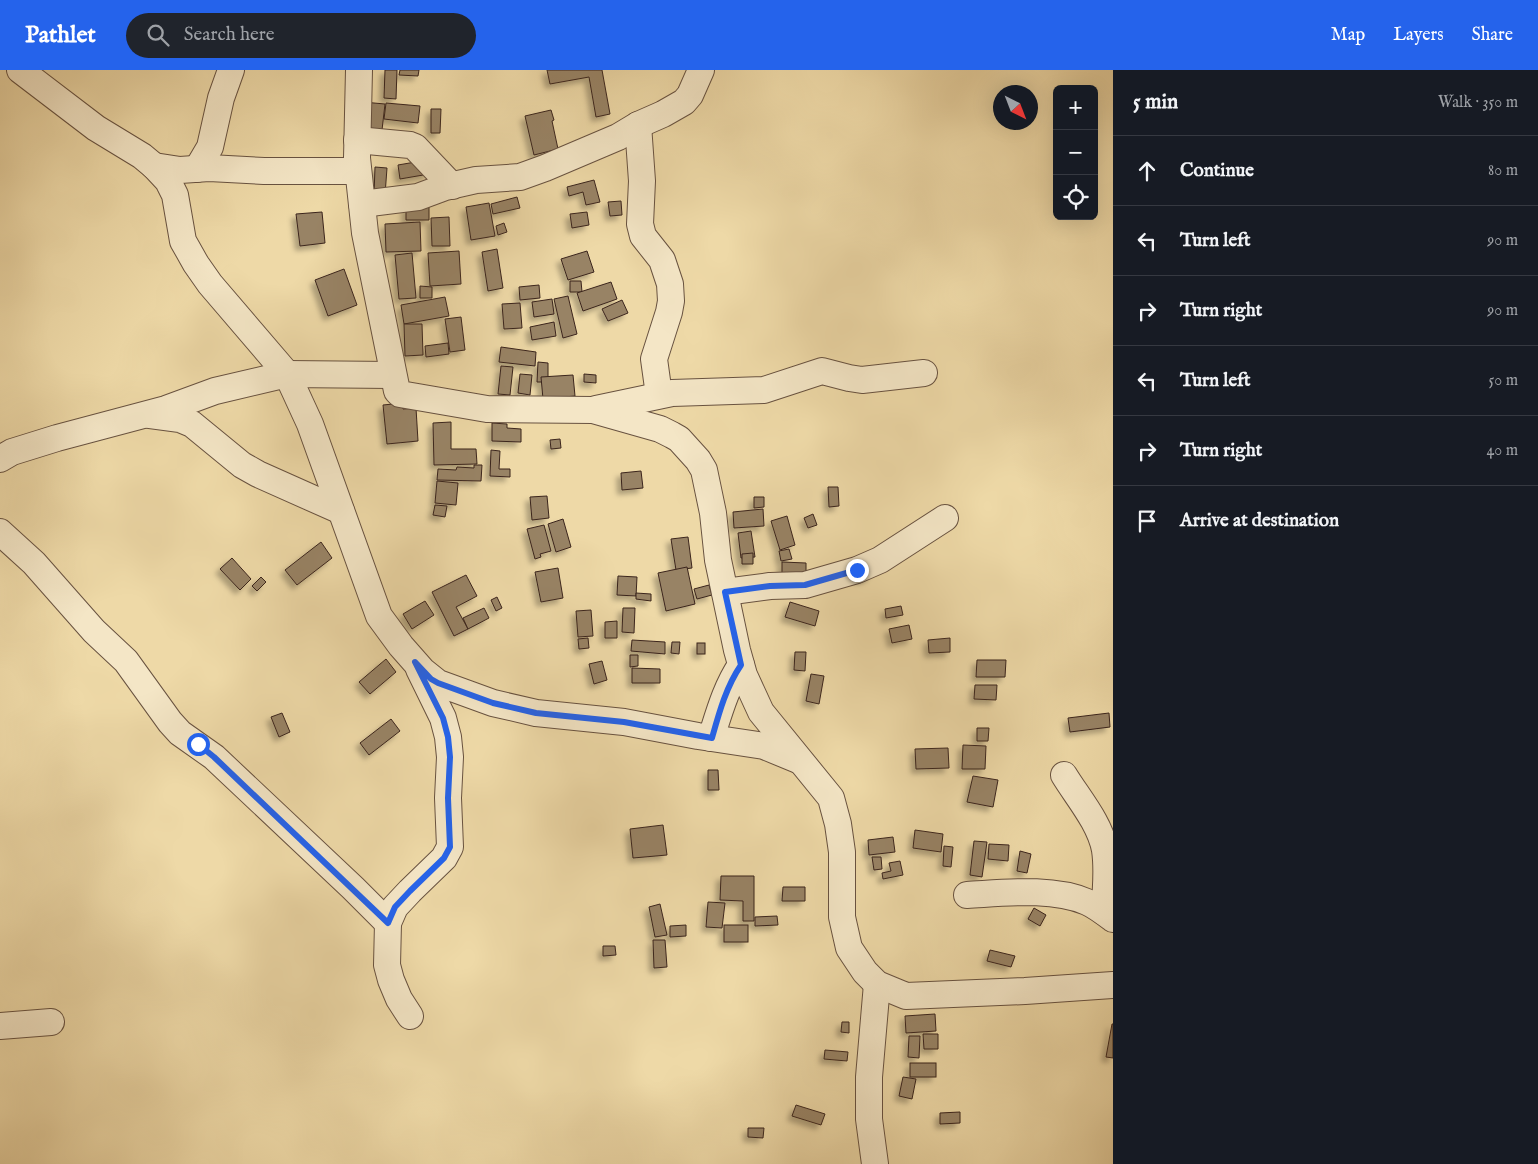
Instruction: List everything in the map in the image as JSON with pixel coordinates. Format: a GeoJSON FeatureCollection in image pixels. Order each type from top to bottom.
{"type":"FeatureCollection","features":[{"type":"Feature","properties":{"kind":"street"},"geometry":{"type":"LineString","coordinates":[[20,70],[96,128],[142,156],[168,181],[175,195],[183,241],[196,264],[210,284],[287,374],[310,424],[379,616],[401,646],[431,679],[493,703],[536,713],[624,722],[764,746],[801,761]]}},
{"type":"Feature","properties":{"kind":"street"},"geometry":{"type":"LineString","coordinates":[[197,168],[210,147],[221,98],[231,70]]}},
{"type":"Feature","properties":{"kind":"street"},"geometry":{"type":"LineString","coordinates":[[359,70],[358,171],[365,233],[392,375],[397,391],[400,394],[487,409],[593,410],[672,393],[764,390],[822,371],[862,380],[924,373]]}},
{"type":"Feature","properties":{"kind":"street"},"geometry":{"type":"LineString","coordinates":[[362,204],[418,197],[476,180],[520,177],[528,174],[618,138],[638,125],[684,102],[688,82],[701,70]]}},
{"type":"Feature","properties":{"kind":"street"},"geometry":{"type":"LineString","coordinates":[[638,125],[642,181],[640,224],[643,236],[662,260],[670,284],[671,301],[669,312],[654,359],[659,395]]}},
{"type":"Feature","properties":{"kind":"street"},"geometry":{"type":"LineString","coordinates":[[357,140],[410,145],[452,186]]}},
{"type":"Feature","properties":{"kind":"street"},"geometry":{"type":"LineString","coordinates":[[154,166],[180,170],[197,168],[358,171]]}},
{"type":"Feature","properties":{"kind":"street"},"geometry":{"type":"LineString","coordinates":[[0,459],[12,452],[166,408],[215,391],[287,374],[392,375]]}},
{"type":"Feature","properties":{"kind":"street"},"geometry":{"type":"LineString","coordinates":[[593,410],[660,429],[672,435],[679,439],[698,460],[704,470],[713,513],[718,560],[744,675],[761,712],[832,798],[842,852],[842,917],[849,948],[865,972],[877,984],[906,996],[1113,985]]}},
{"type":"Feature","properties":{"kind":"street"},"geometry":{"type":"LineString","coordinates":[[146,414],[180,419],[192,424],[242,465],[341,511]]}},
{"type":"Feature","properties":{"kind":"street"},"geometry":{"type":"LineString","coordinates":[[725,592],[770,586],[805,585],[857,570],[880,560],[945,518]]}},
{"type":"Feature","properties":{"kind":"street"},"geometry":{"type":"LineString","coordinates":[[0,532],[34,562],[94,630],[126,660],[180,733],[214,757],[388,923]]}},
{"type":"Feature","properties":{"kind":"street"},"geometry":{"type":"LineString","coordinates":[[410,1016],[399,999],[387,965],[388,923],[395,907],[444,858],[450,847],[448,798],[450,757],[448,737],[443,718],[415,662]]}},
{"type":"Feature","properties":{"kind":"street"},"geometry":{"type":"LineString","coordinates":[[712,738],[731,679],[741,665]]}},
{"type":"Feature","properties":{"kind":"street"},"geometry":{"type":"LineString","coordinates":[[1064,775],[1094,822],[1102,839],[1105,850],[1109,916]]}},
{"type":"Feature","properties":{"kind":"street"},"geometry":{"type":"LineString","coordinates":[[967,895],[1006,893],[1070,896],[1088,902],[1109,916]]}},
{"type":"Feature","properties":{"kind":"street"},"geometry":{"type":"LineString","coordinates":[[875,1164],[869,1119],[869,1077],[877,984]]}},
{"type":"Feature","properties":{"kind":"street"},"geometry":{"type":"LineString","coordinates":[[0,1026],[51,1022]]}},
{"type":"Feature","properties":{"kind":"building"},"geometry":{"type":"Polygon","coordinates":[[[385,70],[397,70],[396,99],[384,98],[385,70]]]}},
{"type":"Feature","properties":{"kind":"building"},"geometry":{"type":"Polygon","coordinates":[[[400,70],[419,70],[418,76],[399,75],[400,70]]]}},
{"type":"Feature","properties":{"kind":"building"},"geometry":{"type":"Polygon","coordinates":[[[547,70],[602,70],[610,114],[596,117],[589,77],[550,84],[547,70]]]}},
{"type":"Feature","properties":{"kind":"building"},"geometry":{"type":"Polygon","coordinates":[[[363,102],[385,104],[382,130],[360,129],[363,102]]]}},
{"type":"Feature","properties":{"kind":"building"},"geometry":{"type":"Polygon","coordinates":[[[386,103],[420,106],[418,123],[384,119],[386,103]]]}},
{"type":"Feature","properties":{"kind":"building"},"geometry":{"type":"Polygon","coordinates":[[[431,109],[441,109],[440,133],[431,133],[431,109]]]}},
{"type":"Feature","properties":{"kind":"building"},"geometry":{"type":"Polygon","coordinates":[[[551,110],[558,149],[534,155],[525,116],[551,110]]]}},
{"type":"Feature","properties":{"kind":"building"},"geometry":{"type":"Polygon","coordinates":[[[427,160],[429,174],[400,179],[398,165],[427,160]]]}},
{"type":"Feature","properties":{"kind":"building"},"geometry":{"type":"Polygon","coordinates":[[[375,167],[387,168],[385,195],[374,195],[375,167]]]}},
{"type":"Feature","properties":{"kind":"building"},"geometry":{"type":"Polygon","coordinates":[[[594,180],[600,202],[586,205],[583,192],[569,196],[567,187],[594,180]]]}},
{"type":"Feature","properties":{"kind":"building"},"geometry":{"type":"Polygon","coordinates":[[[517,197],[520,208],[493,214],[491,204],[517,197]]]}},
{"type":"Feature","properties":{"kind":"building"},"geometry":{"type":"Polygon","coordinates":[[[621,201],[622,215],[610,216],[608,202],[621,201]]]}},
{"type":"Feature","properties":{"kind":"building"},"geometry":{"type":"Polygon","coordinates":[[[489,203],[495,236],[471,240],[466,207],[489,203]]]}},
{"type":"Feature","properties":{"kind":"building"},"geometry":{"type":"Polygon","coordinates":[[[429,206],[429,220],[406,220],[406,207],[429,206]]]}},
{"type":"Feature","properties":{"kind":"building"},"geometry":{"type":"Polygon","coordinates":[[[322,212],[325,243],[300,246],[296,214],[322,212]]]}},
{"type":"Feature","properties":{"kind":"building"},"geometry":{"type":"Polygon","coordinates":[[[587,212],[589,225],[572,228],[570,214],[587,212]]]}},
{"type":"Feature","properties":{"kind":"building"},"geometry":{"type":"Polygon","coordinates":[[[449,217],[450,246],[432,246],[431,218],[449,217]]]}},
{"type":"Feature","properties":{"kind":"building"},"geometry":{"type":"Polygon","coordinates":[[[420,222],[421,251],[386,252],[385,224],[420,222]]]}},
{"type":"Feature","properties":{"kind":"building"},"geometry":{"type":"Polygon","coordinates":[[[504,223],[507,232],[498,235],[496,226],[504,223]]]}},
{"type":"Feature","properties":{"kind":"building"},"geometry":{"type":"Polygon","coordinates":[[[497,249],[503,288],[488,291],[482,252],[497,249]]]}},
{"type":"Feature","properties":{"kind":"building"},"geometry":{"type":"Polygon","coordinates":[[[459,251],[461,284],[430,286],[428,253],[459,251]]]}},
{"type":"Feature","properties":{"kind":"building"},"geometry":{"type":"Polygon","coordinates":[[[587,251],[594,272],[568,280],[561,259],[587,251]]]}},
{"type":"Feature","properties":{"kind":"building"},"geometry":{"type":"Polygon","coordinates":[[[412,253],[416,298],[399,299],[395,255],[412,253]]]}},
{"type":"Feature","properties":{"kind":"building"},"geometry":{"type":"Polygon","coordinates":[[[344,269],[357,305],[328,316],[315,280],[344,269]]]}},
{"type":"Feature","properties":{"kind":"building"},"geometry":{"type":"Polygon","coordinates":[[[570,281],[581,281],[582,292],[570,292],[570,281]]]}},
{"type":"Feature","properties":{"kind":"building"},"geometry":{"type":"Polygon","coordinates":[[[611,282],[617,299],[583,311],[577,293],[611,282]]]}},
{"type":"Feature","properties":{"kind":"building"},"geometry":{"type":"Polygon","coordinates":[[[539,285],[540,298],[520,300],[519,287],[539,285]]]}},
{"type":"Feature","properties":{"kind":"building"},"geometry":{"type":"Polygon","coordinates":[[[420,286],[432,287],[432,298],[420,298],[420,286]]]}},
{"type":"Feature","properties":{"kind":"building"},"geometry":{"type":"Polygon","coordinates":[[[568,296],[577,334],[563,338],[554,299],[568,296]]]}},
{"type":"Feature","properties":{"kind":"building"},"geometry":{"type":"Polygon","coordinates":[[[445,297],[449,316],[404,324],[401,305],[445,297]]]}},
{"type":"Feature","properties":{"kind":"building"},"geometry":{"type":"Polygon","coordinates":[[[552,299],[554,314],[534,317],[532,302],[552,299]]]}},
{"type":"Feature","properties":{"kind":"building"},"geometry":{"type":"Polygon","coordinates":[[[622,300],[628,313],[608,321],[602,309],[622,300]]]}},
{"type":"Feature","properties":{"kind":"building"},"geometry":{"type":"Polygon","coordinates":[[[520,303],[522,328],[504,329],[502,304],[520,303]]]}},
{"type":"Feature","properties":{"kind":"building"},"geometry":{"type":"Polygon","coordinates":[[[461,317],[465,350],[450,352],[445,319],[461,317]]]}},
{"type":"Feature","properties":{"kind":"building"},"geometry":{"type":"Polygon","coordinates":[[[554,322],[556,336],[532,340],[530,327],[554,322]]]}},
{"type":"Feature","properties":{"kind":"building"},"geometry":{"type":"Polygon","coordinates":[[[404,324],[422,324],[423,355],[405,356],[404,324]]]}},
{"type":"Feature","properties":{"kind":"building"},"geometry":{"type":"Polygon","coordinates":[[[448,343],[449,354],[426,357],[425,346],[448,343]]]}},
{"type":"Feature","properties":{"kind":"building"},"geometry":{"type":"Polygon","coordinates":[[[501,347],[536,352],[535,366],[499,362],[501,347]]]}},
{"type":"Feature","properties":{"kind":"building"},"geometry":{"type":"Polygon","coordinates":[[[538,362],[548,363],[548,382],[537,382],[538,362]]]}},
{"type":"Feature","properties":{"kind":"building"},"geometry":{"type":"Polygon","coordinates":[[[501,366],[513,367],[510,395],[498,394],[501,366]]]}},
{"type":"Feature","properties":{"kind":"building"},"geometry":{"type":"Polygon","coordinates":[[[520,374],[532,375],[530,395],[518,393],[520,374]]]}},
{"type":"Feature","properties":{"kind":"building"},"geometry":{"type":"Polygon","coordinates":[[[584,374],[596,375],[596,383],[584,382],[584,374]]]}},
{"type":"Feature","properties":{"kind":"building"},"geometry":{"type":"Polygon","coordinates":[[[573,375],[575,396],[543,399],[541,377],[573,375]]]}},
{"type":"Feature","properties":{"kind":"building"},"geometry":{"type":"Polygon","coordinates":[[[403,403],[403,409],[416,408],[418,441],[387,444],[383,405],[403,403]]]}},
{"type":"Feature","properties":{"kind":"building"},"geometry":{"type":"Polygon","coordinates":[[[451,422],[451,449],[476,449],[477,464],[434,465],[433,423],[451,422]]]}},
{"type":"Feature","properties":{"kind":"building"},"geometry":{"type":"Polygon","coordinates":[[[492,423],[507,424],[507,428],[521,429],[521,442],[492,441],[492,423]]]}},
{"type":"Feature","properties":{"kind":"building"},"geometry":{"type":"Polygon","coordinates":[[[560,439],[561,448],[551,449],[550,440],[560,439]]]}},
{"type":"Feature","properties":{"kind":"building"},"geometry":{"type":"Polygon","coordinates":[[[491,450],[500,451],[499,469],[510,469],[510,477],[490,476],[491,450]]]}},
{"type":"Feature","properties":{"kind":"building"},"geometry":{"type":"Polygon","coordinates":[[[474,465],[482,465],[481,481],[437,480],[438,469],[474,468],[474,465]]]}},
{"type":"Feature","properties":{"kind":"building"},"geometry":{"type":"Polygon","coordinates":[[[641,471],[643,488],[622,490],[621,473],[641,471]]]}},
{"type":"Feature","properties":{"kind":"building"},"geometry":{"type":"Polygon","coordinates":[[[437,481],[458,483],[456,505],[435,503],[437,481]]]}},
{"type":"Feature","properties":{"kind":"building"},"geometry":{"type":"Polygon","coordinates":[[[828,487],[838,487],[839,506],[829,507],[828,487]]]}},
{"type":"Feature","properties":{"kind":"building"},"geometry":{"type":"Polygon","coordinates":[[[547,496],[549,518],[532,520],[530,497],[547,496]]]}},
{"type":"Feature","properties":{"kind":"building"},"geometry":{"type":"Polygon","coordinates":[[[754,497],[764,497],[764,507],[754,508],[754,497]]]}},
{"type":"Feature","properties":{"kind":"building"},"geometry":{"type":"Polygon","coordinates":[[[435,505],[447,506],[445,517],[433,515],[435,505]]]}},
{"type":"Feature","properties":{"kind":"building"},"geometry":{"type":"Polygon","coordinates":[[[763,509],[764,526],[734,528],[733,512],[763,509]]]}},
{"type":"Feature","properties":{"kind":"building"},"geometry":{"type":"Polygon","coordinates":[[[813,514],[817,525],[808,528],[804,518],[813,514]]]}},
{"type":"Feature","properties":{"kind":"building"},"geometry":{"type":"Polygon","coordinates":[[[787,516],[795,545],[780,550],[771,521],[787,516]]]}},
{"type":"Feature","properties":{"kind":"building"},"geometry":{"type":"Polygon","coordinates":[[[563,519],[571,547],[556,552],[548,524],[563,519]]]}},
{"type":"Feature","properties":{"kind":"building"},"geometry":{"type":"Polygon","coordinates":[[[544,525],[551,551],[540,554],[541,557],[535,559],[527,529],[544,525]]]}},
{"type":"Feature","properties":{"kind":"building"},"geometry":{"type":"Polygon","coordinates":[[[751,531],[755,557],[741,558],[738,533],[751,531]]]}},
{"type":"Feature","properties":{"kind":"building"},"geometry":{"type":"Polygon","coordinates":[[[688,537],[692,568],[676,570],[671,539],[688,537]]]}},
{"type":"Feature","properties":{"kind":"building"},"geometry":{"type":"Polygon","coordinates":[[[321,542],[332,558],[297,585],[285,570],[321,542]]]}},
{"type":"Feature","properties":{"kind":"building"},"geometry":{"type":"Polygon","coordinates":[[[789,549],[792,559],[781,561],[779,551],[789,549]]]}},
{"type":"Feature","properties":{"kind":"building"},"geometry":{"type":"Polygon","coordinates":[[[753,553],[753,564],[742,564],[742,554],[753,553]]]}},
{"type":"Feature","properties":{"kind":"building"},"geometry":{"type":"Polygon","coordinates":[[[232,558],[251,579],[240,590],[220,569],[232,558]]]}},
{"type":"Feature","properties":{"kind":"building"},"geometry":{"type":"Polygon","coordinates":[[[782,562],[806,563],[806,574],[782,573],[782,562]]]}},
{"type":"Feature","properties":{"kind":"building"},"geometry":{"type":"Polygon","coordinates":[[[687,567],[695,604],[666,611],[658,573],[687,567]]]}},
{"type":"Feature","properties":{"kind":"building"},"geometry":{"type":"Polygon","coordinates":[[[558,568],[563,598],[541,602],[535,572],[558,568]]]}},
{"type":"Feature","properties":{"kind":"building"},"geometry":{"type":"Polygon","coordinates":[[[466,575],[477,596],[456,607],[468,629],[454,636],[432,592],[466,575]]]}},
{"type":"Feature","properties":{"kind":"building"},"geometry":{"type":"Polygon","coordinates":[[[618,576],[637,577],[636,596],[617,595],[618,576]]]}},
{"type":"Feature","properties":{"kind":"building"},"geometry":{"type":"Polygon","coordinates":[[[261,577],[266,582],[257,591],[252,586],[261,577]]]}},
{"type":"Feature","properties":{"kind":"building"},"geometry":{"type":"Polygon","coordinates":[[[709,585],[712,595],[697,599],[694,589],[709,585]]]}},
{"type":"Feature","properties":{"kind":"building"},"geometry":{"type":"Polygon","coordinates":[[[636,593],[651,594],[651,601],[636,599],[636,593]]]}},
{"type":"Feature","properties":{"kind":"building"},"geometry":{"type":"Polygon","coordinates":[[[497,597],[502,608],[496,611],[491,600],[497,597]]]}},
{"type":"Feature","properties":{"kind":"building"},"geometry":{"type":"Polygon","coordinates":[[[425,601],[434,615],[412,629],[403,614],[425,601]]]}},
{"type":"Feature","properties":{"kind":"building"},"geometry":{"type":"Polygon","coordinates":[[[790,602],[819,611],[815,626],[785,617],[790,602]]]}},
{"type":"Feature","properties":{"kind":"building"},"geometry":{"type":"Polygon","coordinates":[[[901,606],[903,615],[886,618],[885,609],[901,606]]]}},
{"type":"Feature","properties":{"kind":"building"},"geometry":{"type":"Polygon","coordinates":[[[484,608],[489,618],[468,629],[463,618],[484,608]]]}},
{"type":"Feature","properties":{"kind":"building"},"geometry":{"type":"Polygon","coordinates":[[[623,608],[635,608],[634,633],[622,632],[623,608]]]}},
{"type":"Feature","properties":{"kind":"building"},"geometry":{"type":"Polygon","coordinates":[[[591,610],[593,636],[578,637],[576,611],[591,610]]]}},
{"type":"Feature","properties":{"kind":"building"},"geometry":{"type":"Polygon","coordinates":[[[617,621],[617,638],[605,638],[605,622],[617,621]]]}},
{"type":"Feature","properties":{"kind":"building"},"geometry":{"type":"Polygon","coordinates":[[[909,625],[912,639],[892,643],[889,629],[909,625]]]}},
{"type":"Feature","properties":{"kind":"building"},"geometry":{"type":"Polygon","coordinates":[[[588,638],[589,648],[579,649],[578,639],[588,638]]]}},
{"type":"Feature","properties":{"kind":"building"},"geometry":{"type":"Polygon","coordinates":[[[950,638],[950,652],[929,653],[928,640],[950,638]]]}},
{"type":"Feature","properties":{"kind":"building"},"geometry":{"type":"Polygon","coordinates":[[[632,640],[665,642],[665,654],[631,651],[632,640]]]}},
{"type":"Feature","properties":{"kind":"building"},"geometry":{"type":"Polygon","coordinates":[[[672,642],[680,642],[679,654],[671,653],[672,642]]]}},
{"type":"Feature","properties":{"kind":"building"},"geometry":{"type":"Polygon","coordinates":[[[697,643],[705,643],[705,654],[697,654],[697,643]]]}},
{"type":"Feature","properties":{"kind":"building"},"geometry":{"type":"Polygon","coordinates":[[[795,652],[806,652],[805,671],[794,670],[795,652]]]}},
{"type":"Feature","properties":{"kind":"building"},"geometry":{"type":"Polygon","coordinates":[[[630,655],[638,655],[638,666],[630,667],[630,655]]]}},
{"type":"Feature","properties":{"kind":"building"},"geometry":{"type":"Polygon","coordinates":[[[386,659],[396,672],[370,694],[359,682],[386,659]]]}},
{"type":"Feature","properties":{"kind":"building"},"geometry":{"type":"Polygon","coordinates":[[[977,660],[1006,660],[1005,677],[976,677],[977,660]]]}},
{"type":"Feature","properties":{"kind":"building"},"geometry":{"type":"Polygon","coordinates":[[[602,661],[607,680],[594,684],[589,664],[602,661]]]}},
{"type":"Feature","properties":{"kind":"building"},"geometry":{"type":"Polygon","coordinates":[[[632,668],[660,669],[660,683],[632,683],[632,668]]]}},
{"type":"Feature","properties":{"kind":"building"},"geometry":{"type":"Polygon","coordinates":[[[811,674],[824,676],[819,704],[806,701],[811,674]]]}},
{"type":"Feature","properties":{"kind":"building"},"geometry":{"type":"Polygon","coordinates":[[[975,685],[997,685],[996,700],[974,699],[975,685]]]}},
{"type":"Feature","properties":{"kind":"building"},"geometry":{"type":"Polygon","coordinates":[[[282,713],[290,732],[279,737],[271,717],[282,713]]]}},
{"type":"Feature","properties":{"kind":"building"},"geometry":{"type":"Polygon","coordinates":[[[1109,713],[1110,727],[1070,732],[1068,718],[1109,713]]]}},
{"type":"Feature","properties":{"kind":"building"},"geometry":{"type":"Polygon","coordinates":[[[391,719],[400,731],[369,755],[360,743],[391,719]]]}},
{"type":"Feature","properties":{"kind":"building"},"geometry":{"type":"Polygon","coordinates":[[[977,728],[989,728],[988,741],[977,741],[977,728]]]}},
{"type":"Feature","properties":{"kind":"building"},"geometry":{"type":"Polygon","coordinates":[[[963,745],[986,746],[985,769],[962,769],[963,745]]]}},
{"type":"Feature","properties":{"kind":"building"},"geometry":{"type":"Polygon","coordinates":[[[948,748],[949,768],[916,769],[915,749],[948,748]]]}},
{"type":"Feature","properties":{"kind":"building"},"geometry":{"type":"Polygon","coordinates":[[[708,770],[718,770],[719,790],[708,790],[708,770]]]}},
{"type":"Feature","properties":{"kind":"building"},"geometry":{"type":"Polygon","coordinates":[[[973,776],[998,780],[993,807],[967,802],[973,776]]]}},
{"type":"Feature","properties":{"kind":"building"},"geometry":{"type":"Polygon","coordinates":[[[663,825],[667,855],[633,858],[630,829],[663,825]]]}},
{"type":"Feature","properties":{"kind":"building"},"geometry":{"type":"Polygon","coordinates":[[[915,830],[943,834],[941,852],[913,848],[915,830]]]}},
{"type":"Feature","properties":{"kind":"building"},"geometry":{"type":"Polygon","coordinates":[[[893,837],[895,852],[869,855],[868,840],[893,837]]]}},
{"type":"Feature","properties":{"kind":"building"},"geometry":{"type":"Polygon","coordinates":[[[974,841],[987,842],[982,877],[970,875],[974,841]]]}},
{"type":"Feature","properties":{"kind":"building"},"geometry":{"type":"Polygon","coordinates":[[[989,844],[1009,845],[1008,861],[988,859],[989,844]]]}},
{"type":"Feature","properties":{"kind":"building"},"geometry":{"type":"Polygon","coordinates":[[[944,846],[953,847],[951,867],[943,866],[944,846]]]}},
{"type":"Feature","properties":{"kind":"building"},"geometry":{"type":"Polygon","coordinates":[[[1020,851],[1031,854],[1027,873],[1017,871],[1020,851]]]}},
{"type":"Feature","properties":{"kind":"building"},"geometry":{"type":"Polygon","coordinates":[[[872,857],[881,857],[882,869],[874,870],[872,857]]]}},
{"type":"Feature","properties":{"kind":"building"},"geometry":{"type":"Polygon","coordinates":[[[900,861],[903,875],[883,879],[882,873],[891,871],[889,863],[900,861]]]}},
{"type":"Feature","properties":{"kind":"building"},"geometry":{"type":"Polygon","coordinates":[[[721,876],[754,876],[754,921],[743,921],[743,901],[720,900],[721,876]]]}},
{"type":"Feature","properties":{"kind":"building"},"geometry":{"type":"Polygon","coordinates":[[[783,887],[805,887],[805,901],[782,901],[783,887]]]}},
{"type":"Feature","properties":{"kind":"building"},"geometry":{"type":"Polygon","coordinates":[[[708,902],[725,903],[722,928],[706,927],[708,902]]]}},
{"type":"Feature","properties":{"kind":"building"},"geometry":{"type":"Polygon","coordinates":[[[660,904],[667,935],[655,937],[649,907],[660,904]]]}},
{"type":"Feature","properties":{"kind":"building"},"geometry":{"type":"Polygon","coordinates":[[[1034,908],[1046,915],[1040,926],[1028,919],[1034,908]]]}},
{"type":"Feature","properties":{"kind":"building"},"geometry":{"type":"Polygon","coordinates":[[[777,916],[778,925],[755,926],[755,917],[777,916]]]}},
{"type":"Feature","properties":{"kind":"building"},"geometry":{"type":"Polygon","coordinates":[[[686,925],[686,936],[670,937],[670,926],[686,925]]]}},
{"type":"Feature","properties":{"kind":"building"},"geometry":{"type":"Polygon","coordinates":[[[724,925],[748,925],[748,942],[724,942],[724,925]]]}},
{"type":"Feature","properties":{"kind":"building"},"geometry":{"type":"Polygon","coordinates":[[[653,940],[665,940],[667,967],[654,968],[653,940]]]}},
{"type":"Feature","properties":{"kind":"building"},"geometry":{"type":"Polygon","coordinates":[[[603,946],[615,946],[616,955],[603,956],[603,946]]]}},
{"type":"Feature","properties":{"kind":"building"},"geometry":{"type":"Polygon","coordinates":[[[990,950],[1015,956],[1011,967],[987,961],[990,950]]]}},
{"type":"Feature","properties":{"kind":"building"},"geometry":{"type":"Polygon","coordinates":[[[935,1014],[936,1031],[906,1033],[905,1016],[935,1014]]]}},
{"type":"Feature","properties":{"kind":"building"},"geometry":{"type":"Polygon","coordinates":[[[842,1022],[849,1022],[849,1033],[841,1032],[842,1022]]]}},
{"type":"Feature","properties":{"kind":"building"},"geometry":{"type":"Polygon","coordinates":[[[1113,1024],[1113,1058],[1106,1057],[1113,1024]]]}},
{"type":"Feature","properties":{"kind":"building"},"geometry":{"type":"Polygon","coordinates":[[[923,1034],[938,1034],[938,1049],[924,1049],[923,1034]]]}},
{"type":"Feature","properties":{"kind":"building"},"geometry":{"type":"Polygon","coordinates":[[[909,1036],[920,1036],[919,1058],[908,1057],[909,1036]]]}},
{"type":"Feature","properties":{"kind":"building"},"geometry":{"type":"Polygon","coordinates":[[[825,1050],[848,1052],[847,1061],[824,1059],[825,1050]]]}},
{"type":"Feature","properties":{"kind":"building"},"geometry":{"type":"Polygon","coordinates":[[[910,1063],[936,1063],[936,1077],[910,1077],[910,1063]]]}},
{"type":"Feature","properties":{"kind":"building"},"geometry":{"type":"Polygon","coordinates":[[[903,1077],[916,1079],[912,1099],[899,1096],[903,1077]]]}},
{"type":"Feature","properties":{"kind":"building"},"geometry":{"type":"Polygon","coordinates":[[[796,1105],[825,1114],[821,1125],[792,1116],[796,1105]]]}},
{"type":"Feature","properties":{"kind":"building"},"geometry":{"type":"Polygon","coordinates":[[[960,1112],[960,1123],[940,1124],[940,1113],[960,1112]]]}},
{"type":"Feature","properties":{"kind":"building"},"geometry":{"type":"Polygon","coordinates":[[[748,1128],[764,1128],[763,1138],[748,1137],[748,1128]]]}},
{"type":"Feature","properties":{"kind":"route"},"geometry":{"type":"LineString","coordinates":[[198,744],[214,757],[388,923],[395,907],[444,858],[450,847],[451,824],[448,798],[450,757],[448,737],[443,718],[415,662],[431,679],[438,683],[493,703],[536,713],[624,722],[712,738],[731,679],[741,665],[725,592],[770,586],[805,585],[857,570]]}}]}
